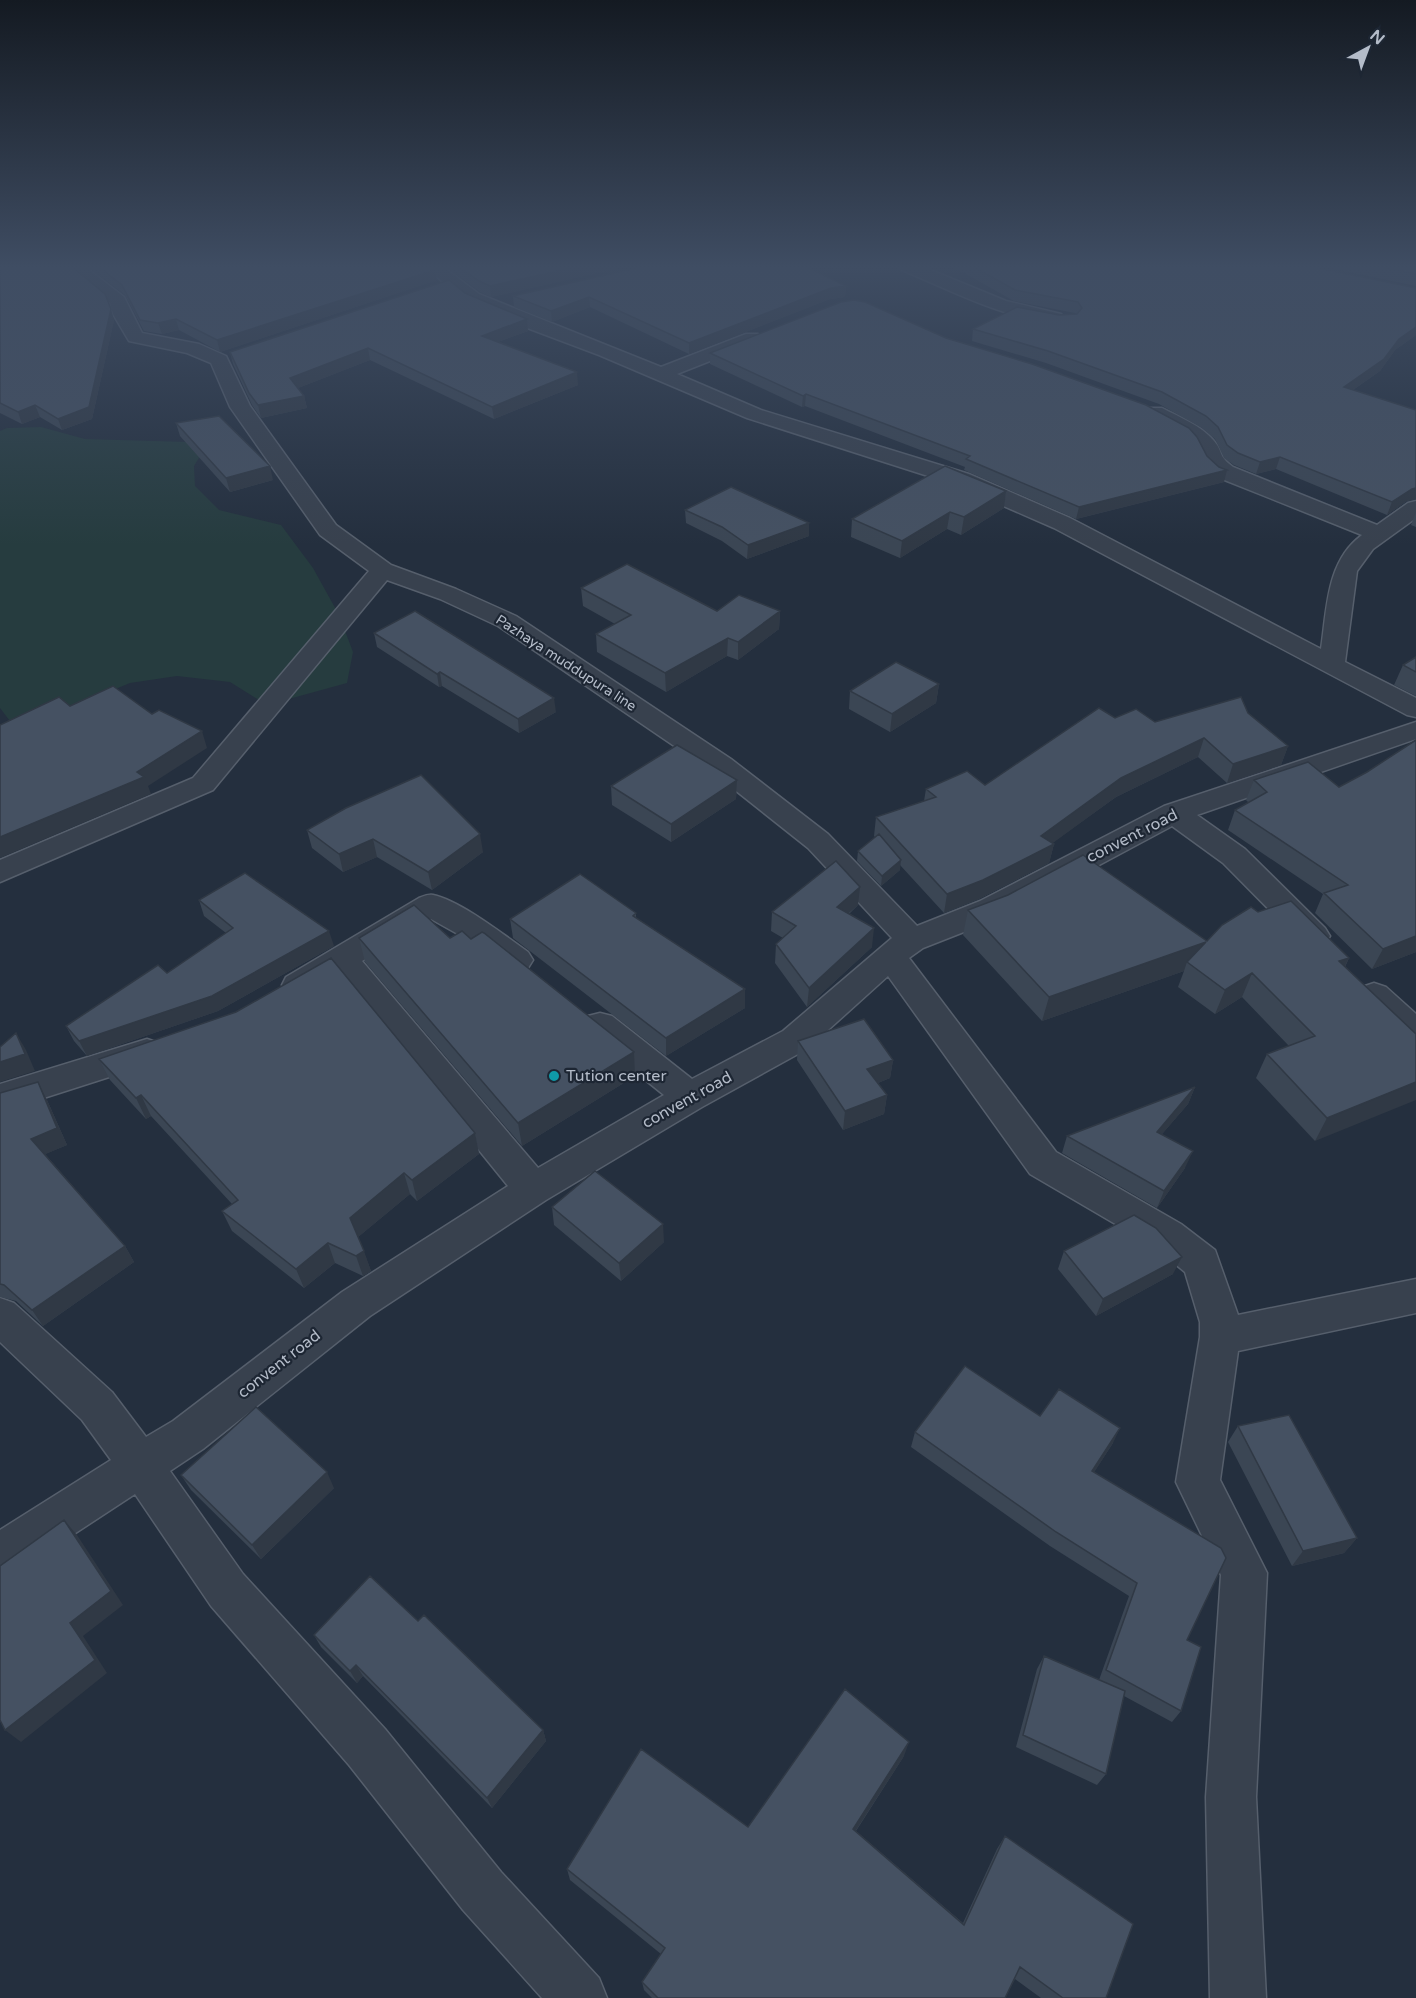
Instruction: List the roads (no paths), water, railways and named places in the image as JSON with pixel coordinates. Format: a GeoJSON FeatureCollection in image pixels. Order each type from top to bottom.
{"type":"FeatureCollection","features":[{"type":"Feature","properties":{"kind":"street","name":"Pazhaya muddupura line"},"geometry":{"type":"LineString","coordinates":[[230,359],[240,406],[328,530],[383,570],[448,594],[507,621],[721,765],[818,840],[901,948],[1043,1163],[1167,1235],[1201,1262],[1220,1322],[1220,1337],[1198,1482],[1244,1573],[1231,1797],[1238,1998]]}},
{"type":"Feature","properties":{"kind":"street"},"geometry":{"type":"LineString","coordinates":[[626,359],[754,414],[961,478],[1062,523],[1416,709]]}},
{"type":"Feature","properties":{"kind":"street"},"geometry":{"type":"LineString","coordinates":[[661,374],[699,359]]}},
{"type":"Feature","properties":{"kind":"street"},"geometry":{"type":"LineString","coordinates":[[1141,406],[1194,434],[1206,444],[1212,462],[1225,471],[1379,534]]}},
{"type":"Feature","properties":{"kind":"street"},"geometry":{"type":"LineString","coordinates":[[1332,664],[1345,571],[1365,544],[1416,508]]}},
{"type":"Feature","properties":{"kind":"street"},"geometry":{"type":"LineString","coordinates":[[0,872],[203,784],[383,570]]}},
{"type":"Feature","properties":{"kind":"street","name":"convent road"},"geometry":{"type":"LineString","coordinates":[[0,1556],[188,1435],[356,1304],[533,1189],[690,1096],[795,1040],[901,948],[991,909],[1173,813],[1416,730]]}},
{"type":"Feature","properties":{"kind":"street"},"geometry":{"type":"LineString","coordinates":[[1173,813],[1234,856],[1333,956]]}},
{"type":"Feature","properties":{"kind":"street"},"geometry":{"type":"LineString","coordinates":[[268,1002],[430,905],[500,947],[536,975]]}},
{"type":"Feature","properties":{"kind":"street"},"geometry":{"type":"LineString","coordinates":[[342,958],[533,1189]]}},
{"type":"Feature","properties":{"kind":"street"},"geometry":{"type":"LineString","coordinates":[[1357,979],[1416,1034]]}},
{"type":"Feature","properties":{"kind":"street"},"geometry":{"type":"LineString","coordinates":[[572,1004],[690,1096]]}},
{"type":"Feature","properties":{"kind":"street"},"geometry":{"type":"LineString","coordinates":[[0,1098],[129,1059],[180,1040]]}},
{"type":"Feature","properties":{"kind":"street"},"geometry":{"type":"LineString","coordinates":[[1220,1337],[1416,1296]]}},
{"type":"Feature","properties":{"kind":"street"},"geometry":{"type":"LineString","coordinates":[[0,1316],[97,1406],[227,1590],[368,1747],[482,1891],[579,1998]]}},
{"type":"Feature","properties":{"kind":"place","name":"Tution center"},"geometry":{"type":"Point","coordinates":[554,1076]}}]}
